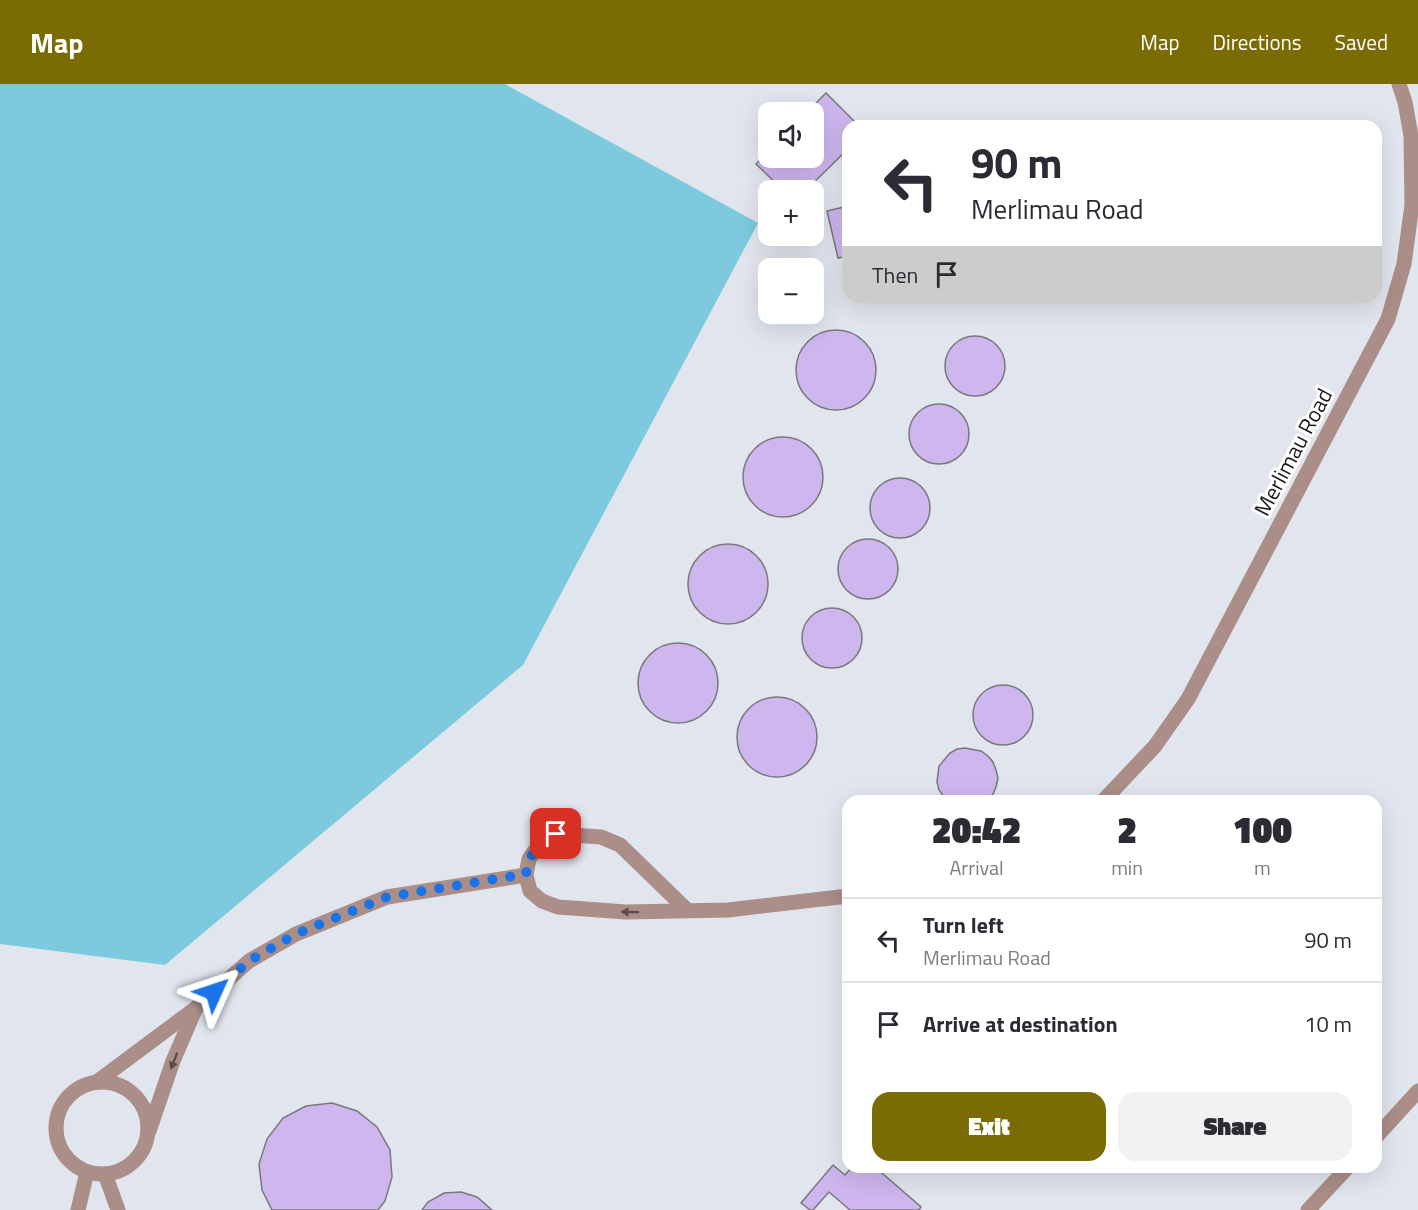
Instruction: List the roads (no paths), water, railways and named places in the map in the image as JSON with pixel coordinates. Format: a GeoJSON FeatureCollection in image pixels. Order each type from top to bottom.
{"type":"FeatureCollection","features":[{"type":"Feature","properties":{"kind":"street","name":"Merlimau Road"},"geometry":{"type":"LineString","coordinates":[[1109,795],[1155,746],[1188,699],[1388,319],[1404,264],[1412,205],[1410,136],[1405,102],[1399,84]]}},
{"type":"Feature","properties":{"kind":"street"},"geometry":{"type":"LineString","coordinates":[[688,911],[620,845],[601,837],[556,834],[542,842],[529,859],[526,874],[530,891],[542,901],[558,907],[626,912],[688,911],[728,910],[842,897]]}},
{"type":"Feature","properties":{"kind":"street"},"geometry":{"type":"LineString","coordinates":[[196,1008],[173,1061],[146,1142],[137,1158],[122,1169],[105,1174],[87,1172],[71,1163],[60,1149],[55,1131],[58,1113],[67,1097],[81,1086],[98,1081],[196,1008],[249,961],[296,934],[387,897],[526,874]]}},
{"type":"Feature","properties":{"kind":"street"},"geometry":{"type":"LineString","coordinates":[[98,1081],[116,1083],[132,1092],[143,1106],[148,1124],[146,1142]]}},
{"type":"Feature","properties":{"kind":"street"},"geometry":{"type":"LineString","coordinates":[[1382,1130],[1418,1091]]}},
{"type":"Feature","properties":{"kind":"street"},"geometry":{"type":"LineString","coordinates":[[78,1210],[87,1172]]}},
{"type":"Feature","properties":{"kind":"street"},"geometry":{"type":"LineString","coordinates":[[1308,1210],[1342,1173]]}},
{"type":"Feature","properties":{"kind":"street"},"geometry":{"type":"LineString","coordinates":[[105,1174],[118,1210]]}},
{"type":"Feature","properties":{"kind":"water"},"geometry":{"type":"Polygon","coordinates":[[[0,84],[505,84],[758,223],[523,665],[165,965],[0,944],[0,84]]]}}]}
